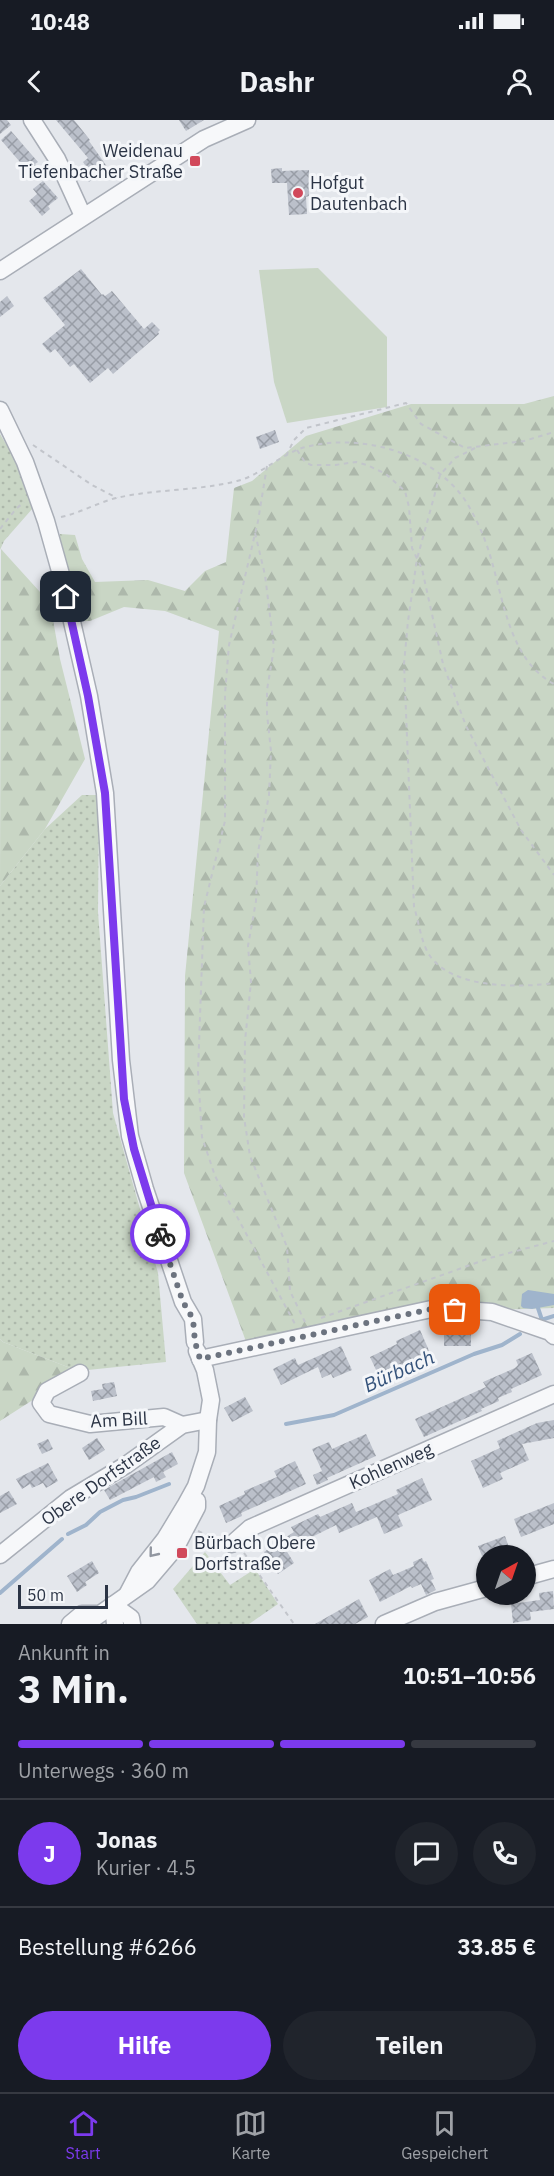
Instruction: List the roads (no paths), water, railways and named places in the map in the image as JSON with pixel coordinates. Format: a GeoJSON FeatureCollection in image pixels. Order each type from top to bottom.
{"type":"FeatureCollection","features":[{"type":"Feature","properties":{"kind":"street"},"geometry":{"type":"LineString","coordinates":[[32,120],[57,159],[83,216]]}},
{"type":"Feature","properties":{"kind":"street"},"geometry":{"type":"LineString","coordinates":[[0,271],[204,139],[220,125],[247,120]]}},
{"type":"Feature","properties":{"kind":"street"},"geometry":{"type":"LineString","coordinates":[[0,410],[37,492],[75,633],[101,763],[108,836],[121,1060],[130,1136],[145,1189],[183,1302],[184,1323],[195,1342],[200,1359],[198,1386],[202,1406],[208,1420],[207,1452],[196,1486],[165,1539],[139,1572],[129,1593]]}},
{"type":"Feature","properties":{"kind":"street"},"geometry":{"type":"LineString","coordinates":[[200,1359],[305,1334],[436,1308],[492,1312],[553,1333]]}},
{"type":"Feature","properties":{"kind":"street","name":"Am Bill"},"geometry":{"type":"LineString","coordinates":[[80,1373],[47,1390],[40,1403],[49,1414],[90,1424],[164,1417],[182,1425]]}},
{"type":"Feature","properties":{"kind":"street","name":"Kohlenweg"},"geometry":{"type":"LineString","coordinates":[[226,1543],[250,1528],[554,1394]]}},
{"type":"Feature","properties":{"kind":"street","name":"Obere Dorfstraße"},"geometry":{"type":"LineString","coordinates":[[0,1555],[72,1498],[126,1465],[182,1425],[208,1420]]}},
{"type":"Feature","properties":{"kind":"street"},"geometry":{"type":"LineString","coordinates":[[86,1624],[147,1581],[176,1547],[197,1507],[196,1486]]}},
{"type":"Feature","properties":{"kind":"street"},"geometry":{"type":"LineString","coordinates":[[536,1574],[554,1569]]}},
{"type":"Feature","properties":{"kind":"street"},"geometry":{"type":"LineString","coordinates":[[384,1624],[435,1602],[476,1591]]}},
{"type":"Feature","properties":{"kind":"street"},"geometry":{"type":"LineString","coordinates":[[107,1610],[115,1624]]}},
{"type":"Feature","properties":{"kind":"street"},"geometry":{"type":"LineString","coordinates":[[70,1624],[82,1614],[107,1610],[131,1618],[132,1624]]}},
{"type":"Feature","properties":{"kind":"water"},"geometry":{"type":"Polygon","coordinates":[[[528,1290],[554,1294],[554,1305],[532,1309],[523,1308],[521,1306],[522,1294],[528,1290]]]}},
{"type":"Feature","properties":{"kind":"waterway"},"geometry":{"type":"LineString","coordinates":[[538,1308],[542,1320]]}},
{"type":"Feature","properties":{"kind":"waterway","name":"Bürbach"},"geometry":{"type":"LineString","coordinates":[[538,1321],[554,1316]]}},
{"type":"Feature","properties":{"kind":"waterway","name":"Bürbach"},"geometry":{"type":"LineString","coordinates":[[286,1424],[334,1415],[474,1354],[502,1345],[520,1334]]}},
{"type":"Feature","properties":{"kind":"waterway","name":"Bürbach"},"geometry":{"type":"LineString","coordinates":[[68,1534],[86,1525],[100,1512],[123,1500],[169,1484]]}},
{"type":"Feature","properties":{"kind":"waterway","name":"Bürbach"},"geometry":{"type":"LineString","coordinates":[[0,1593],[62,1539]]}},
{"type":"Feature","properties":{"kind":"place","name":"Weidenau Tiefenbacher Straße"},"geometry":{"type":"Point","coordinates":[195,161]}},
{"type":"Feature","properties":{"kind":"place","name":"Hofgut Dautenbach"},"geometry":{"type":"Point","coordinates":[298,193]}},
{"type":"Feature","properties":{"kind":"place","name":"Bürbach Obere Dorfstraße"},"geometry":{"type":"Point","coordinates":[182,1553]}}]}
